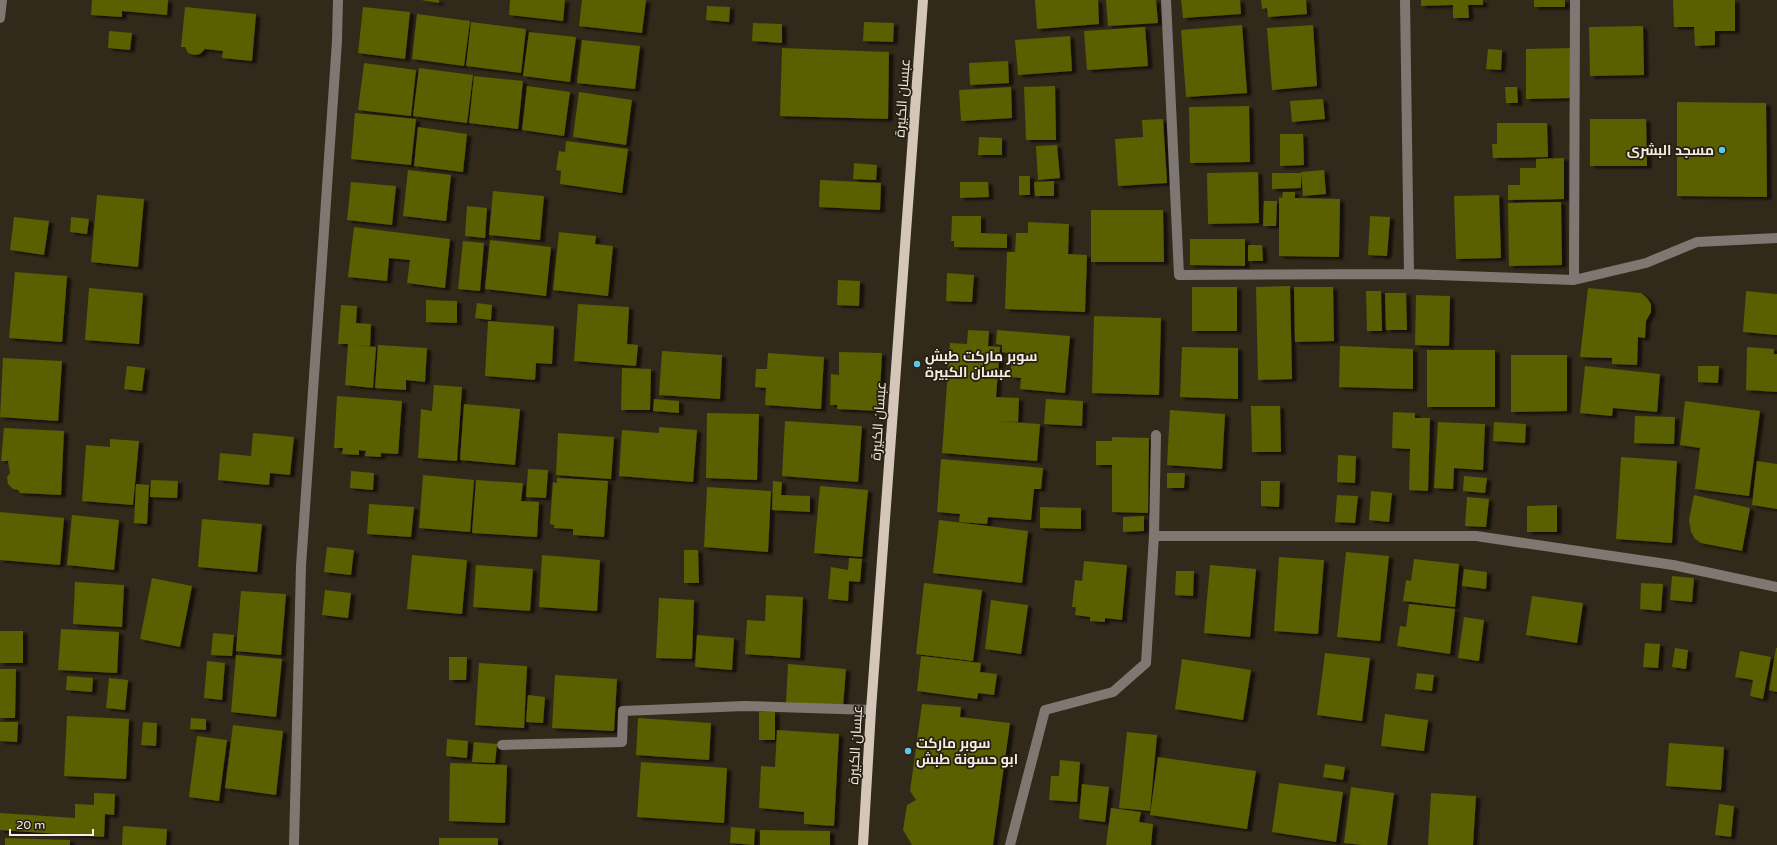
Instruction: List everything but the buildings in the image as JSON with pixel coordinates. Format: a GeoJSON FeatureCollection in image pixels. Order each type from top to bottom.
{"type":"FeatureCollection","features":[{"type":"Feature","properties":{"kind":"main road","name":"عبسان الكبيرة"},"geometry":{"type":"LineString","coordinates":[[863,845],[871,710],[923,0]]}},
{"type":"Feature","properties":{"kind":"street"},"geometry":{"type":"LineString","coordinates":[[0,18],[2,0]]}},
{"type":"Feature","properties":{"kind":"street"},"geometry":{"type":"LineString","coordinates":[[294,845],[301,566],[337,41],[338,0]]}},
{"type":"Feature","properties":{"kind":"street"},"geometry":{"type":"LineString","coordinates":[[1166,0],[1179,275],[1409,274],[1574,280],[1646,263],[1697,242],[1777,238]]}},
{"type":"Feature","properties":{"kind":"street"},"geometry":{"type":"LineString","coordinates":[[1405,0],[1409,274]]}},
{"type":"Feature","properties":{"kind":"street"},"geometry":{"type":"LineString","coordinates":[[1574,280],[1575,0]]}},
{"type":"Feature","properties":{"kind":"street"},"geometry":{"type":"LineString","coordinates":[[1010,845],[1045,710],[1113,692],[1146,663],[1154,536],[1156,435]]}},
{"type":"Feature","properties":{"kind":"street"},"geometry":{"type":"LineString","coordinates":[[1154,536],[1476,536],[1673,565],[1777,587]]}},
{"type":"Feature","properties":{"kind":"street"},"geometry":{"type":"LineString","coordinates":[[502,745],[622,742],[623,711],[745,706],[871,710]]}},
{"type":"Feature","properties":{"kind":"place","name":"مسجد البشرى"},"geometry":{"type":"Point","coordinates":[1722,150]}},
{"type":"Feature","properties":{"kind":"place","name":"سوبر ماركت طبش عبسان الكبيرة"},"geometry":{"type":"Point","coordinates":[917,364]}},
{"type":"Feature","properties":{"kind":"place","name":"سوبر ماركت ابو حسونة طبش"},"geometry":{"type":"Point","coordinates":[908,751]}}]}
